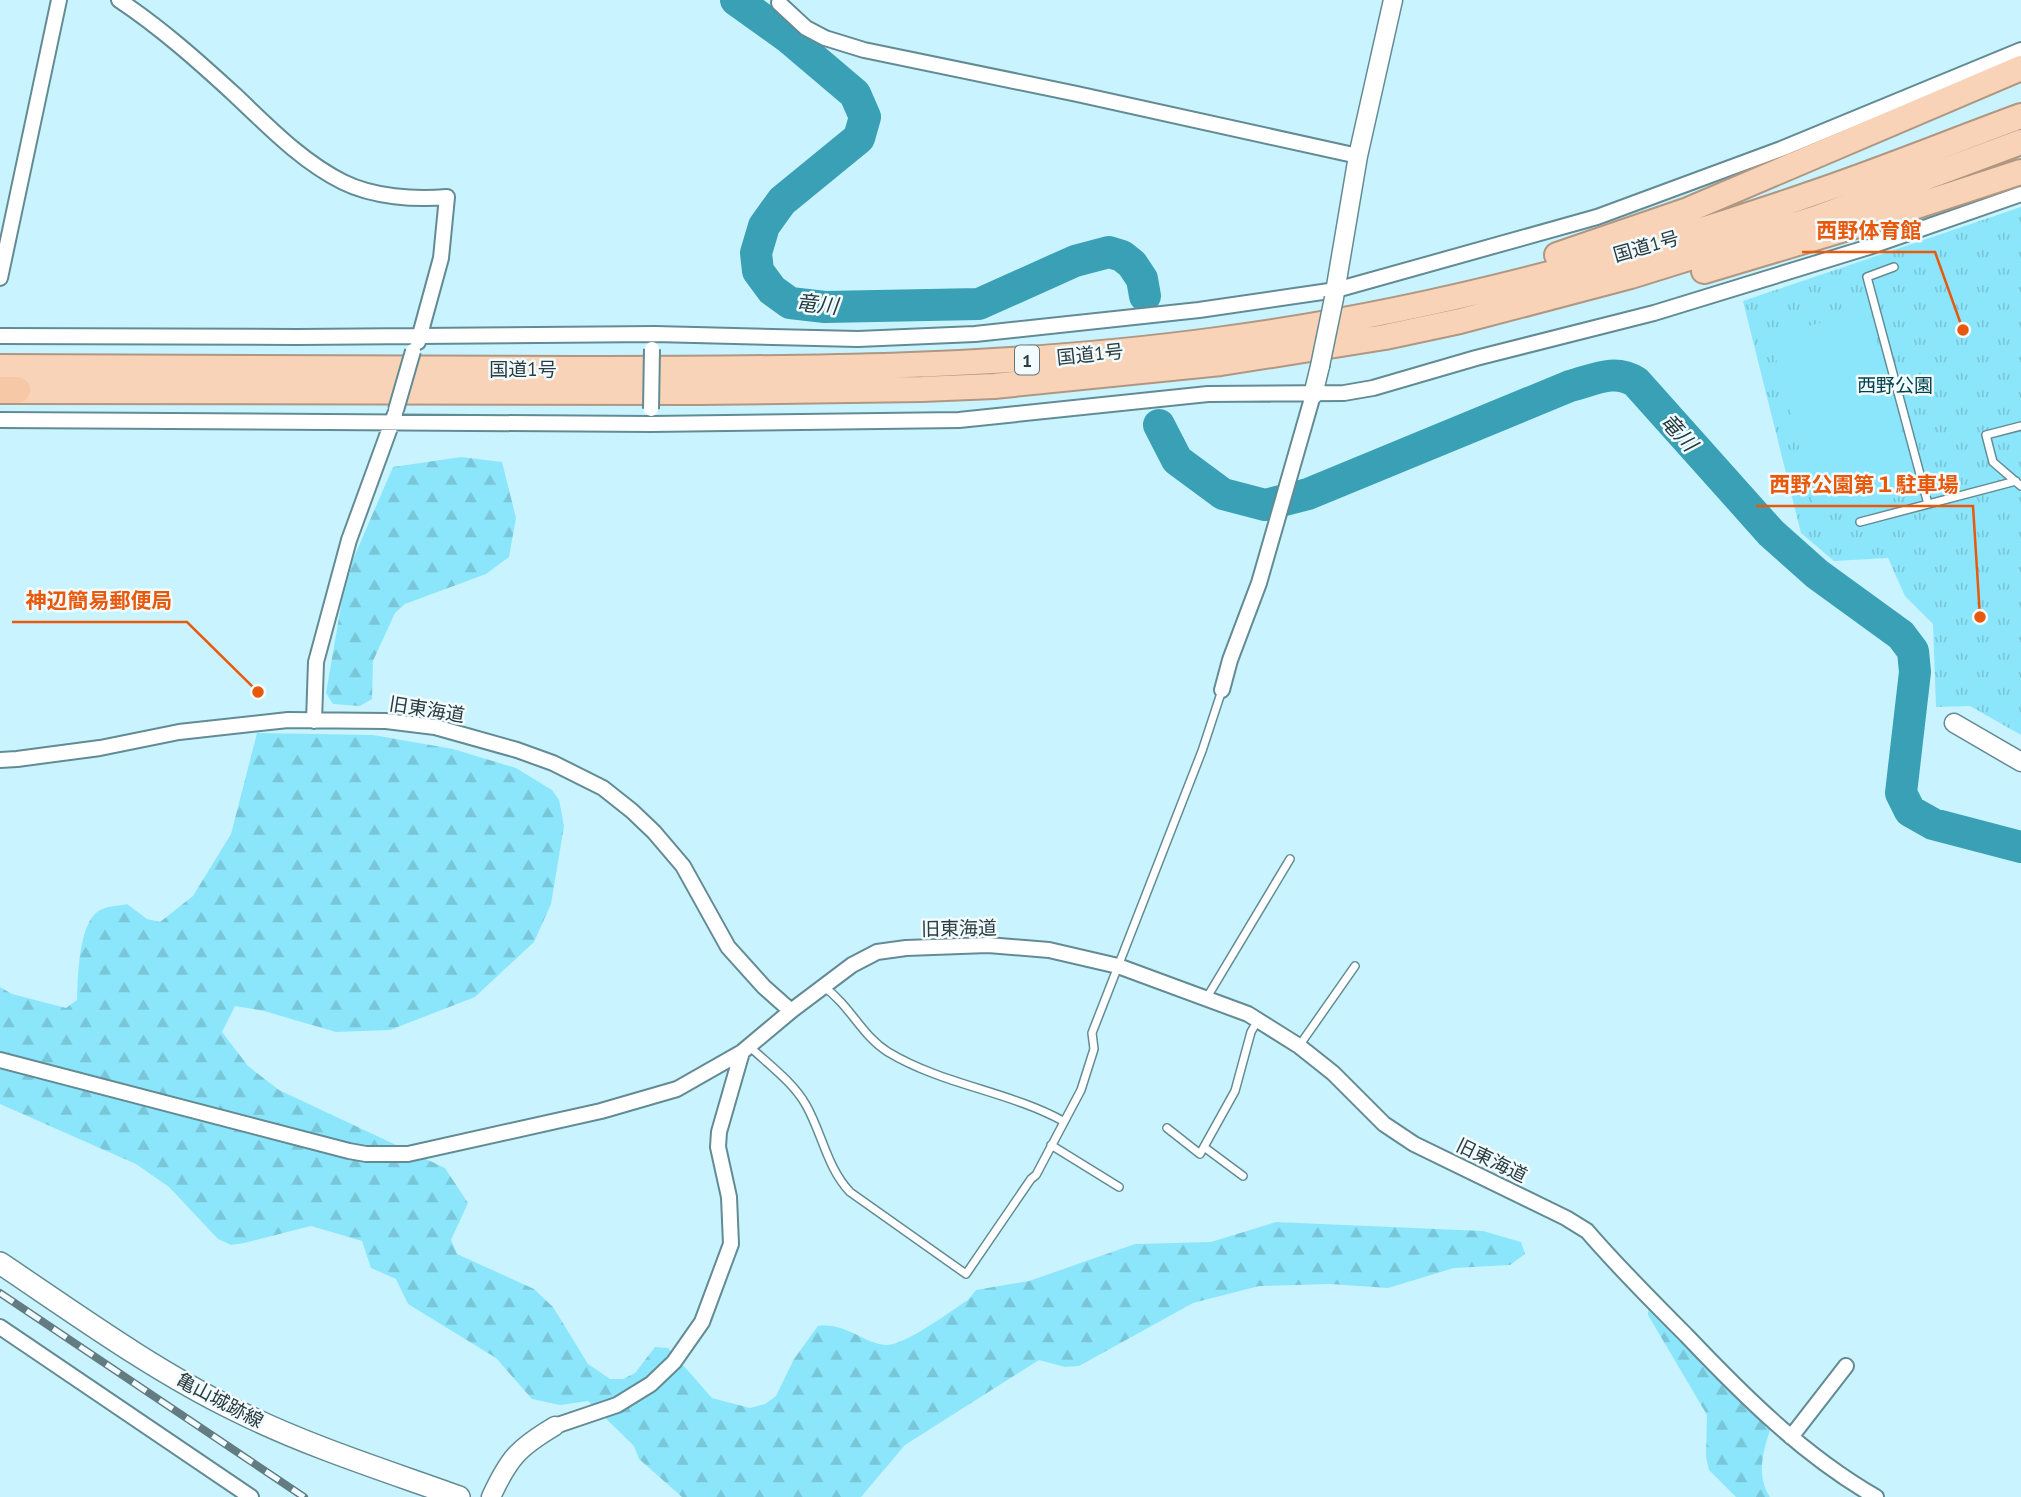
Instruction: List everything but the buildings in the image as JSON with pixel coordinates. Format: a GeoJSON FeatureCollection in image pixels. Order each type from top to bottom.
{"type":"FeatureCollection","features":[{"type":"Feature","properties":{"kind":"highway"},"geometry":{"type":"LineString","coordinates":[[1385,311],[1400,298],[1536,261],[1688,210],[2021,68]]}},
{"type":"Feature","properties":{"kind":"highway","name":"国道1号"},"geometry":{"type":"LineString","coordinates":[[0,367],[713,369],[914,366],[1071,357],[1220,340],[1385,311],[1532,278],[1712,227],[1810,195],[2021,116]]}},
{"type":"Feature","properties":{"kind":"highway","name":"国道1号"},"geometry":{"type":"LineString","coordinates":[[6,391],[699,392],[922,389],[994,386],[1146,372],[1385,337],[1542,301],[1816,218],[2021,142]]}},
{"type":"Feature","properties":{"kind":"highway"},"geometry":{"type":"LineString","coordinates":[[1385,337],[1423,342],[1656,284],[1763,255],[2021,172]]}},
{"type":"Feature","properties":{"kind":"main road","name":"亀山城跡線"},"geometry":{"type":"LineString","coordinates":[[0,1263],[158,1366],[235,1410],[316,1446],[459,1497]]}},
{"type":"Feature","properties":{"kind":"street"},"geometry":{"type":"LineString","coordinates":[[0,278],[59,0]]}},
{"type":"Feature","properties":{"kind":"street"},"geometry":{"type":"LineString","coordinates":[[120,0],[173,39],[291,146],[332,176],[374,192],[426,199],[447,197],[441,258],[421,336],[413,351],[394,415],[349,540],[316,662],[314,721]]}},
{"type":"Feature","properties":{"kind":"street"},"geometry":{"type":"LineString","coordinates":[[1222,690],[1278,521],[1313,395],[1335,294],[1358,156],[1393,0]]}},
{"type":"Feature","properties":{"kind":"street"},"geometry":{"type":"LineString","coordinates":[[779,3],[806,28],[825,38],[864,50],[1358,156]]}},
{"type":"Feature","properties":{"kind":"street"},"geometry":{"type":"LineString","coordinates":[[0,336],[655,334],[858,339],[975,334],[1335,294],[1597,217],[1661,195],[1781,149],[2021,50]]}},
{"type":"Feature","properties":{"kind":"street"},"geometry":{"type":"LineString","coordinates":[[0,420],[394,415],[959,420],[1208,394],[1344,393],[1373,388],[1476,358],[1654,313],[1870,247],[2021,194]]}},
{"type":"Feature","properties":{"kind":"street"},"geometry":{"type":"LineString","coordinates":[[651,417],[652,349],[655,334]]}},
{"type":"Feature","properties":{"kind":"street","name":"旧東海道"},"geometry":{"type":"LineString","coordinates":[[0,760],[100,748],[179,732],[264,721],[386,721],[435,727],[553,763],[603,788],[654,832],[682,866],[728,947],[764,987],[791,1011],[870,955],[906,948],[1000,946],[1049,950],[1118,966],[1206,999],[1258,1020],[1299,1046],[1333,1073],[1384,1124],[1414,1144],[1566,1218],[1587,1231],[1738,1389],[1835,1472],[1876,1497]]}},
{"type":"Feature","properties":{"kind":"street"},"geometry":{"type":"LineString","coordinates":[[1954,723],[2021,762]]}},
{"type":"Feature","properties":{"kind":"street"},"geometry":{"type":"LineString","coordinates":[[0,1060],[349,1151],[386,1155],[408,1154],[601,1111],[664,1093],[687,1084],[745,1049],[791,1011]]}},
{"type":"Feature","properties":{"kind":"street"},"geometry":{"type":"LineString","coordinates":[[491,1497],[504,1468],[517,1451],[555,1426],[617,1405],[651,1384],[674,1362],[702,1322],[731,1244],[729,1197],[718,1147],[719,1132],[745,1049]]}},
{"type":"Feature","properties":{"kind":"street"},"geometry":{"type":"LineString","coordinates":[[0,1327],[251,1497]]}},
{"type":"Feature","properties":{"kind":"street"},"geometry":{"type":"LineString","coordinates":[[1791,1437],[1846,1366]]}},
{"type":"Feature","properties":{"kind":"lane"},"geometry":{"type":"LineString","coordinates":[[1894,267],[1867,276],[1928,504]]}},
{"type":"Feature","properties":{"kind":"lane"},"geometry":{"type":"LineString","coordinates":[[2018,484],[1993,462],[1986,435],[2021,426]]}},
{"type":"Feature","properties":{"kind":"lane"},"geometry":{"type":"LineString","coordinates":[[1860,522],[2018,484]]}},
{"type":"Feature","properties":{"kind":"lane"},"geometry":{"type":"LineString","coordinates":[[745,1049],[805,1104],[842,1184],[966,1274],[1036,1175],[1081,1090],[1094,1049],[1092,1033],[1202,751],[1222,690]]}},
{"type":"Feature","properties":{"kind":"lane"},"geometry":{"type":"LineString","coordinates":[[1206,999],[1290,859]]}},
{"type":"Feature","properties":{"kind":"lane"},"geometry":{"type":"LineString","coordinates":[[1299,1046],[1355,967]]}},
{"type":"Feature","properties":{"kind":"lane"},"geometry":{"type":"LineString","coordinates":[[824,987],[838,997],[874,1041],[891,1053],[940,1076],[1020,1102],[1063,1121]]}},
{"type":"Feature","properties":{"kind":"lane"},"geometry":{"type":"LineString","coordinates":[[1167,1128],[1200,1154],[1235,1091],[1251,1032],[1258,1020]]}},
{"type":"Feature","properties":{"kind":"lane"},"geometry":{"type":"LineString","coordinates":[[1051,1145],[1119,1187]]}},
{"type":"Feature","properties":{"kind":"lane"},"geometry":{"type":"LineString","coordinates":[[1204,1147],[1243,1177]]}},
{"type":"Feature","properties":{"kind":"green space","name":"西野公園"},"geometry":{"type":"Polygon","coordinates":[[[2021,207],[2021,735],[1970,706],[1936,707],[1933,624],[1905,596],[1888,558],[1834,561],[1801,533],[1743,301],[2021,207]]]}},
{"type":"Feature","properties":{"kind":"green space"},"geometry":{"type":"Polygon","coordinates":[[[1869,310],[1917,492],[1818,518],[1770,336],[1869,310]]]}},
{"type":"Feature","properties":{"kind":"green space"},"geometry":{"type":"Polygon","coordinates":[[[461,457],[502,462],[516,518],[509,557],[486,574],[405,604],[395,613],[373,661],[372,699],[360,706],[333,704],[326,693],[342,600],[354,557],[393,467],[461,457]]]}},
{"type":"Feature","properties":{"kind":"green space"},"geometry":{"type":"Polygon","coordinates":[[[257,733],[373,735],[453,749],[516,768],[552,790],[559,800],[564,826],[551,904],[534,942],[475,997],[390,1030],[336,1032],[264,1011],[235,1006],[222,1032],[248,1066],[279,1090],[445,1168],[468,1203],[451,1240],[457,1254],[534,1289],[553,1307],[588,1364],[610,1379],[623,1379],[635,1373],[655,1347],[668,1348],[712,1398],[750,1408],[765,1404],[776,1396],[794,1359],[818,1326],[837,1327],[869,1341],[894,1344],[915,1334],[968,1300],[976,1290],[1029,1281],[1135,1244],[1211,1242],[1276,1222],[1483,1231],[1521,1242],[1525,1254],[1510,1265],[1454,1268],[1388,1288],[1330,1284],[1259,1286],[1193,1303],[1079,1366],[1065,1367],[1039,1360],[905,1445],[861,1497],[682,1497],[639,1459],[634,1446],[588,1401],[560,1405],[532,1399],[496,1358],[408,1304],[396,1279],[371,1268],[362,1241],[311,1226],[231,1245],[218,1239],[169,1187],[136,1164],[0,1104],[0,987],[12,994],[66,1008],[77,1000],[83,938],[93,916],[100,910],[127,904],[147,919],[160,922],[193,896],[231,834],[257,733]]]}},
{"type":"Feature","properties":{"kind":"green space"},"geometry":{"type":"Polygon","coordinates":[[[1648,1310],[1770,1430],[1763,1455],[1762,1472],[1770,1497],[1736,1497],[1709,1470],[1706,1457],[1707,1415],[1648,1315],[1648,1310]]]}},
{"type":"Feature","properties":{"kind":"waterway","name":"竜川"},"geometry":{"type":"LineString","coordinates":[[736,0],[789,38],[855,94],[865,117],[859,138],[782,201],[764,226],[756,253],[758,271],[772,290],[790,303],[825,307],[979,304],[1075,261],[1109,252],[1122,256],[1132,264],[1142,279],[1145,296]]}},
{"type":"Feature","properties":{"kind":"waterway","name":"竜川"},"geometry":{"type":"LineString","coordinates":[[1159,425],[1177,460],[1223,494],[1265,505],[1308,494],[1570,386],[1604,376],[1628,378],[1636,382],[1771,533],[1817,574],[1901,635],[1913,651],[1915,672],[1901,793],[1910,811],[1933,824],[2021,847]]}},
{"type":"Feature","properties":{"kind":"railway"},"geometry":{"type":"LineString","coordinates":[[0,1293],[304,1497]]}},
{"type":"Feature","properties":{"kind":"place","name":"西野体育館"},"geometry":{"type":"Point","coordinates":[1963,330]}},
{"type":"Feature","properties":{"kind":"place","name":"西野公園第１駐車場"},"geometry":{"type":"Point","coordinates":[1980,617]}},
{"type":"Feature","properties":{"kind":"place","name":"神辺簡易郵便局"},"geometry":{"type":"Point","coordinates":[258,692]}}]}
